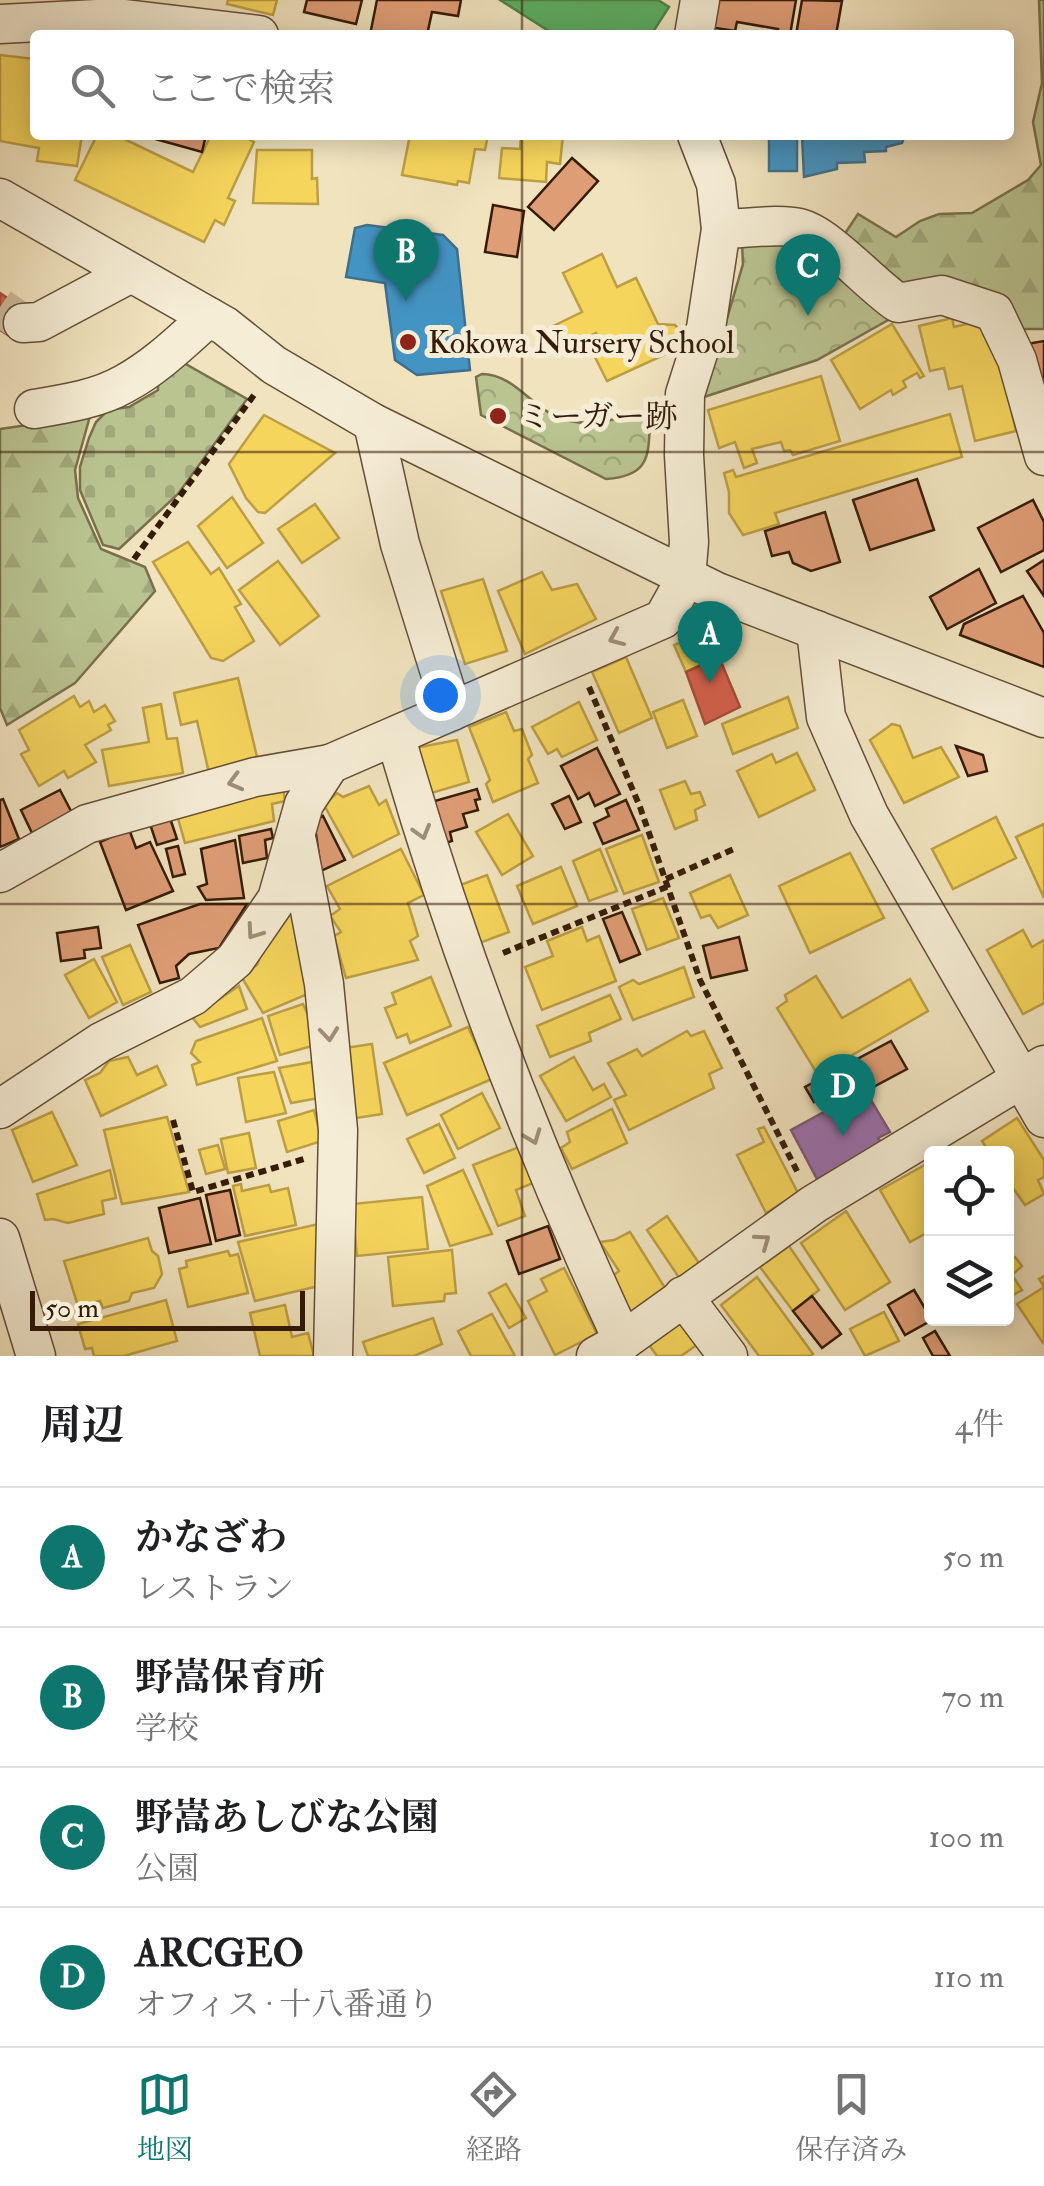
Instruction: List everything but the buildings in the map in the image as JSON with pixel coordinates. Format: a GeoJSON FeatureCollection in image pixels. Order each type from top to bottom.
{"type":"FeatureCollection","features":[{"type":"Feature","properties":{"kind":"street"},"geometry":{"type":"LineString","coordinates":[[0,24],[114,9],[231,30]]}},
{"type":"Feature","properties":{"kind":"street"},"geometry":{"type":"LineString","coordinates":[[0,873],[88,824],[255,777],[330,764],[663,619],[686,578],[689,542],[685,394],[706,328],[721,229],[716,184],[698,140]]}},
{"type":"Feature","properties":{"kind":"street"},"geometry":{"type":"LineString","coordinates":[[0,198],[210,316],[274,365],[373,423],[686,578],[1044,718]]}},
{"type":"Feature","properties":{"kind":"street"},"geometry":{"type":"LineString","coordinates":[[721,229],[800,228],[833,248],[875,288],[898,303],[942,296],[994,312],[1017,360],[1044,456]]}},
{"type":"Feature","properties":{"kind":"street"},"geometry":{"type":"LineString","coordinates":[[23,323],[40,322],[132,273]]}},
{"type":"Feature","properties":{"kind":"street"},"geometry":{"type":"LineString","coordinates":[[34,409],[70,403],[123,385],[172,350],[210,316]]}},
{"type":"Feature","properties":{"kind":"street"},"geometry":{"type":"LineString","coordinates":[[373,423],[400,544],[452,710]]}},
{"type":"Feature","properties":{"kind":"street"},"geometry":{"type":"LineString","coordinates":[[816,630],[826,717],[869,815],[1032,1072],[1044,1118]]}},
{"type":"Feature","properties":{"kind":"street"},"geometry":{"type":"LineString","coordinates":[[396,738],[432,864],[469,970],[609,1348],[814,1204],[1032,1072]]}},
{"type":"Feature","properties":{"kind":"street"},"geometry":{"type":"LineString","coordinates":[[0,1109],[101,1042],[193,996],[235,960],[277,899],[304,804],[330,764]]}},
{"type":"Feature","properties":{"kind":"street"},"geometry":{"type":"LineString","coordinates":[[296,834],[324,984],[339,1148],[333,1356]]}},
{"type":"Feature","properties":{"kind":"street"},"geometry":{"type":"LineString","coordinates":[[0,1238],[36,1356]]}},
{"type":"Feature","properties":{"kind":"street"},"geometry":{"type":"LineString","coordinates":[[683,1296],[728,1356]]}},
{"type":"Feature","properties":{"kind":"path"},"geometry":{"type":"LineString","coordinates":[[134,559],[274,365]]}},
{"type":"Feature","properties":{"kind":"path"},"geometry":{"type":"LineString","coordinates":[[576,658],[668,882],[700,980],[814,1204]]}},
{"type":"Feature","properties":{"kind":"path"},"geometry":{"type":"LineString","coordinates":[[469,970],[736,848]]}},
{"type":"Feature","properties":{"kind":"path"},"geometry":{"type":"LineString","coordinates":[[173,1120],[193,1192],[339,1148]]}},
{"type":"Feature","properties":{"kind":"green space"},"geometry":{"type":"Polygon","coordinates":[[[1039,0],[1044,0],[1044,329],[1017,329],[903,293],[838,244],[858,214],[896,237],[939,214],[972,213],[1028,180],[1041,165],[1033,122],[1042,83],[1039,0]]]}},
{"type":"Feature","properties":{"kind":"green space"},"geometry":{"type":"Polygon","coordinates":[[[784,238],[828,259],[890,319],[817,360],[704,397],[743,264],[742,244],[784,238]]]}},
{"type":"Feature","properties":{"kind":"green space"},"geometry":{"type":"Polygon","coordinates":[[[177,359],[247,399],[178,494],[119,549],[103,545],[80,490],[80,467],[89,438],[96,422],[108,410],[129,407],[158,390],[158,377],[177,359]]]}},
{"type":"Feature","properties":{"kind":"green space"},"geometry":{"type":"Polygon","coordinates":[[[482,374],[503,379],[548,412],[569,421],[604,421],[651,409],[646,458],[634,472],[606,479],[481,415],[476,377],[482,374]]]}},
{"type":"Feature","properties":{"kind":"green space"},"geometry":{"type":"Polygon","coordinates":[[[90,416],[75,470],[78,498],[101,549],[145,567],[155,591],[75,683],[7,725],[0,708],[0,429],[90,416]]]}},
{"type":"Feature","properties":{"kind":"tunnel"},"geometry":{"type":"LineString","coordinates":[[0,307],[23,323]]}},
{"type":"Feature","properties":{"kind":"place","name":"野嵩保育所"},"geometry":{"type":"Point","coordinates":[406,301]}},
{"type":"Feature","properties":{"kind":"place","name":"野嵩あしびな公園"},"geometry":{"type":"Point","coordinates":[808,316]}},
{"type":"Feature","properties":{"kind":"place","name":"Kokowa Nursery School"},"geometry":{"type":"Point","coordinates":[408,342]}},
{"type":"Feature","properties":{"kind":"place","name":"ミーガー跡"},"geometry":{"type":"Point","coordinates":[498,416]}},
{"type":"Feature","properties":{"kind":"place","name":"かなざわ"},"geometry":{"type":"Point","coordinates":[710,683]}},
{"type":"Feature","properties":{"kind":"place","name":"ARCGEO"},"geometry":{"type":"Point","coordinates":[843,1136]}}]}
